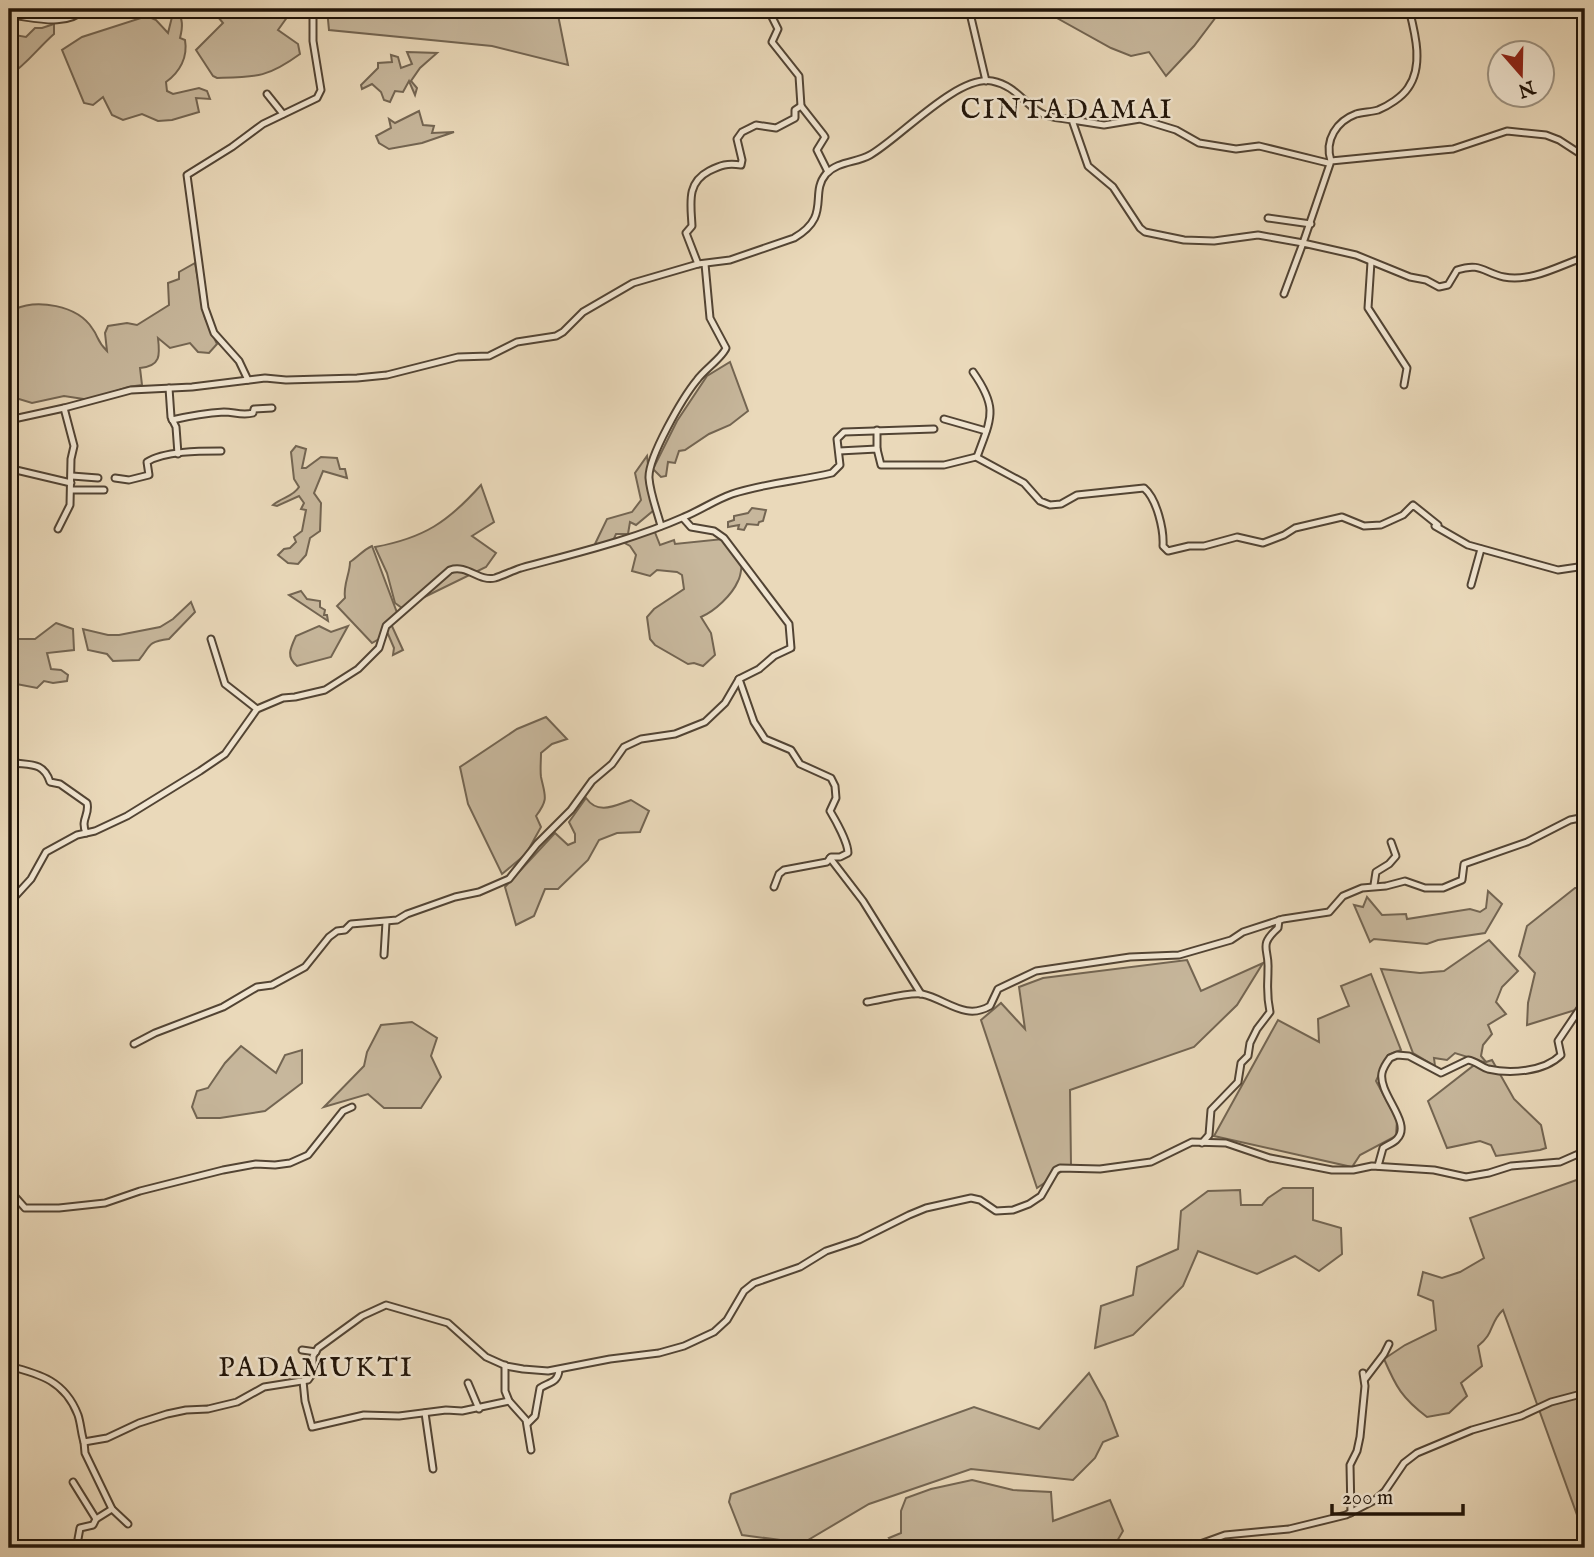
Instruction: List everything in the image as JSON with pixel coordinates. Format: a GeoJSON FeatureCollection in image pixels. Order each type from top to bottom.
{"type":"FeatureCollection","features":[{"type":"Feature","properties":{"kind":"street"},"geometry":{"type":"LineString","coordinates":[[9,15],[62,20],[85,9]]}},
{"type":"Feature","properties":{"kind":"street"},"geometry":{"type":"LineString","coordinates":[[248,380],[239,361],[214,333],[205,308],[187,175],[263,124],[317,99],[320,94],[313,41],[313,9]]}},
{"type":"Feature","properties":{"kind":"street"},"geometry":{"type":"LineString","coordinates":[[768,9],[778,29],[772,42],[799,76],[801,106],[824,134],[825,137],[817,150],[828,172]]}},
{"type":"Feature","properties":{"kind":"street"},"geometry":{"type":"LineString","coordinates":[[969,9],[986,81]]}},
{"type":"Feature","properties":{"kind":"street"},"geometry":{"type":"LineString","coordinates":[[1284,294],[1311,223],[1336,127],[1356,114],[1378,110],[1387,105],[1409,87],[1414,76],[1416,46],[1409,9]]}},
{"type":"Feature","properties":{"kind":"street"},"geometry":{"type":"LineString","coordinates":[[9,420],[131,390],[265,378],[286,380],[387,375],[458,356],[489,356],[517,342],[556,336],[583,312],[633,284],[701,264],[730,260],[803,233],[818,211],[821,185],[828,172],[849,161],[867,157],[971,83],[1001,83],[1020,93],[1043,114],[1104,125],[1140,119],[1176,130],[1199,143],[1236,149],[1254,145],[1329,162],[1453,149],[1507,131],[1546,135],[1585,154]]}},
{"type":"Feature","properties":{"kind":"street"},"geometry":{"type":"LineString","coordinates":[[267,94],[283,114]]}},
{"type":"Feature","properties":{"kind":"street"},"geometry":{"type":"LineString","coordinates":[[661,526],[649,480],[650,465],[695,381],[714,360],[722,356],[726,348],[712,325],[701,264],[686,233],[692,226],[690,199],[694,184],[702,175],[724,163],[741,164],[737,139],[742,132],[759,124],[776,128],[781,126],[795,118],[795,110],[801,106]]}},
{"type":"Feature","properties":{"kind":"street"},"geometry":{"type":"LineString","coordinates":[[1072,120],[1088,166],[1113,187],[1145,232],[1184,240],[1214,241],[1258,235],[1303,243],[1356,255],[1439,287],[1450,283],[1457,270],[1471,266],[1510,277],[1542,273],[1579,259],[1585,260]]}},
{"type":"Feature","properties":{"kind":"street"},"geometry":{"type":"LineString","coordinates":[[1268,218],[1311,223]]}},
{"type":"Feature","properties":{"kind":"street"},"geometry":{"type":"LineString","coordinates":[[1371,262],[1367,291],[1368,308],[1406,365],[1408,374],[1404,385]]}},
{"type":"Feature","properties":{"kind":"street"},"geometry":{"type":"LineString","coordinates":[[973,373],[988,399],[991,419],[977,457]]}},
{"type":"Feature","properties":{"kind":"street"},"geometry":{"type":"LineString","coordinates":[[169,388],[178,454]]}},
{"type":"Feature","properties":{"kind":"street"},"geometry":{"type":"LineString","coordinates":[[173,420],[206,413],[245,415],[253,413],[254,409],[259,407],[272,408]]}},
{"type":"Feature","properties":{"kind":"street"},"geometry":{"type":"LineString","coordinates":[[58,529],[70,506],[74,445],[64,408]]}},
{"type":"Feature","properties":{"kind":"street"},"geometry":{"type":"LineString","coordinates":[[944,419],[986,431]]}},
{"type":"Feature","properties":{"kind":"street"},"geometry":{"type":"LineString","coordinates":[[9,903],[31,878],[46,852],[74,836],[101,829],[127,816],[225,754],[257,709],[283,698],[325,690],[358,669],[379,648],[387,626],[450,569],[459,567],[492,579],[517,569],[586,552],[683,518],[734,493],[832,473],[840,465],[837,439],[841,434],[934,429]]}},
{"type":"Feature","properties":{"kind":"street"},"geometry":{"type":"LineString","coordinates":[[877,430],[877,449],[881,465],[944,465],[977,457],[1024,483],[1040,500],[1050,505],[1061,504],[1077,495],[1146,489],[1162,526],[1163,547],[1168,551],[1189,546],[1202,547],[1237,537],[1263,543],[1295,528],[1342,517],[1362,525],[1381,525],[1403,516],[1413,505],[1467,545],[1558,570],[1585,566]]}},
{"type":"Feature","properties":{"kind":"street"},"geometry":{"type":"LineString","coordinates":[[839,451],[877,449]]}},
{"type":"Feature","properties":{"kind":"street"},"geometry":{"type":"LineString","coordinates":[[115,478],[129,480],[150,474],[148,461],[156,457],[221,451]]}},
{"type":"Feature","properties":{"kind":"street"},"geometry":{"type":"LineString","coordinates":[[9,465],[16,470],[104,490]]}},
{"type":"Feature","properties":{"kind":"street"},"geometry":{"type":"LineString","coordinates":[[72,483],[98,478]]}},
{"type":"Feature","properties":{"kind":"street"},"geometry":{"type":"LineString","coordinates":[[134,1044],[223,1007],[257,987],[272,985],[305,967],[329,937],[337,931],[345,930],[351,924],[397,920],[455,897],[475,894],[509,879],[537,844],[571,810],[592,781],[612,764],[624,747],[641,739],[675,734],[705,722],[726,703],[739,679],[791,648],[790,627],[721,534],[694,528],[683,518]]}},
{"type":"Feature","properties":{"kind":"street"},"geometry":{"type":"LineString","coordinates":[[1471,585],[1481,549]]}},
{"type":"Feature","properties":{"kind":"street"},"geometry":{"type":"LineString","coordinates":[[211,639],[225,684],[257,709]]}},
{"type":"Feature","properties":{"kind":"street"},"geometry":{"type":"LineString","coordinates":[[739,679],[754,722],[765,739],[791,750],[800,764],[830,776],[834,782],[836,799],[830,811],[849,851],[841,857],[830,858],[828,862],[784,870],[779,874],[774,887]]}},
{"type":"Feature","properties":{"kind":"street"},"geometry":{"type":"LineString","coordinates":[[9,762],[39,765],[50,782],[60,784],[86,802],[88,808],[83,824],[86,833]]}},
{"type":"Feature","properties":{"kind":"street"},"geometry":{"type":"LineString","coordinates":[[867,1002],[920,994],[968,1012],[978,1011],[989,1006],[998,989],[1036,971],[1130,957],[1179,955],[1231,940],[1243,932],[1279,920],[1329,912],[1342,896],[1374,885],[1386,886],[1405,881],[1426,888],[1447,887],[1462,880],[1464,864],[1527,842],[1572,819],[1585,817]]}},
{"type":"Feature","properties":{"kind":"street"},"geometry":{"type":"LineString","coordinates":[[1374,885],[1376,872],[1396,856],[1391,842]]}},
{"type":"Feature","properties":{"kind":"street"},"geometry":{"type":"LineString","coordinates":[[830,858],[863,901],[920,994]]}},
{"type":"Feature","properties":{"kind":"street"},"geometry":{"type":"LineString","coordinates":[[1202,1143],[1209,1135],[1211,1110],[1237,1084],[1241,1063],[1248,1056],[1253,1034],[1270,1012],[1266,994],[1269,967],[1265,949],[1270,936],[1278,929],[1279,920]]}},
{"type":"Feature","properties":{"kind":"street"},"geometry":{"type":"LineString","coordinates":[[384,956],[386,922]]}},
{"type":"Feature","properties":{"kind":"street"},"geometry":{"type":"LineString","coordinates":[[1378,1166],[1383,1148],[1400,1135],[1401,1119],[1386,1095],[1382,1077],[1383,1070],[1392,1057],[1411,1057],[1441,1073],[1468,1060],[1504,1072],[1534,1069],[1553,1062],[1561,1055],[1558,1041],[1585,1001]]}},
{"type":"Feature","properties":{"kind":"street"},"geometry":{"type":"LineString","coordinates":[[9,1190],[13,1192],[20,1206],[25,1208],[60,1208],[108,1203],[188,1178],[256,1164],[290,1163],[308,1155],[343,1111],[352,1107]]}},
{"type":"Feature","properties":{"kind":"street"},"geometry":{"type":"LineString","coordinates":[[84,1442],[107,1438],[167,1414],[237,1402],[264,1387],[303,1381],[312,1376],[313,1356],[316,1352],[362,1316],[386,1305],[448,1323],[486,1357],[505,1366],[548,1371],[659,1353],[692,1342],[721,1326],[744,1291],[754,1283],[800,1267],[826,1251],[859,1240],[926,1208],[971,1198],[980,1200],[996,1211],[1013,1210],[1041,1196],[1056,1170],[1060,1168],[1100,1169],[1151,1162],[1188,1143],[1226,1143],[1270,1158],[1332,1170],[1378,1166],[1434,1170],[1466,1177],[1511,1166],[1560,1162],[1585,1151]]}},
{"type":"Feature","properties":{"kind":"street"},"geometry":{"type":"LineString","coordinates":[[1351,1513],[1350,1465],[1360,1437],[1364,1376],[1384,1354],[1389,1344]]}},
{"type":"Feature","properties":{"kind":"street"},"geometry":{"type":"LineString","coordinates":[[302,1350],[316,1352]]}},
{"type":"Feature","properties":{"kind":"street"},"geometry":{"type":"LineString","coordinates":[[9,1366],[42,1375],[54,1382],[77,1413],[85,1453],[113,1509],[128,1524]]}},
{"type":"Feature","properties":{"kind":"street"},"geometry":{"type":"LineString","coordinates":[[505,1366],[505,1391],[509,1401],[528,1423],[531,1450]]}},
{"type":"Feature","properties":{"kind":"street"},"geometry":{"type":"LineString","coordinates":[[528,1423],[535,1416],[540,1388],[554,1382],[559,1370]]}},
{"type":"Feature","properties":{"kind":"street"},"geometry":{"type":"LineString","coordinates":[[303,1381],[312,1427],[364,1415],[399,1416],[479,1409],[509,1401]]}},
{"type":"Feature","properties":{"kind":"street"},"geometry":{"type":"LineString","coordinates":[[468,1383],[479,1409]]}},
{"type":"Feature","properties":{"kind":"street"},"geometry":{"type":"LineString","coordinates":[[1189,1548],[1225,1535],[1289,1529],[1351,1513],[1376,1500],[1404,1463],[1417,1453],[1472,1430],[1585,1393]]}},
{"type":"Feature","properties":{"kind":"street"},"geometry":{"type":"LineString","coordinates":[[425,1413],[433,1469]]}},
{"type":"Feature","properties":{"kind":"street"},"geometry":{"type":"LineString","coordinates":[[74,1482],[96,1519]]}},
{"type":"Feature","properties":{"kind":"street"},"geometry":{"type":"LineString","coordinates":[[78,1539],[80,1528],[93,1525],[96,1519],[113,1509]]}},
{"type":"Feature","properties":{"kind":"shaded area"},"geometry":{"type":"Polygon","coordinates":[[[174,9],[177,9],[181,20],[180,38],[185,40],[185,52],[179,69],[166,82],[167,91],[173,94],[199,88],[207,91],[210,99],[196,98],[199,112],[172,120],[158,121],[142,114],[123,120],[112,115],[103,97],[93,105],[84,103],[62,50],[82,37],[147,16],[156,20],[168,33],[174,9]]]}},
{"type":"Feature","properties":{"kind":"shaded area"},"geometry":{"type":"Polygon","coordinates":[[[196,9],[284,9],[288,16],[278,30],[298,44],[300,54],[279,68],[261,75],[217,78],[196,50],[223,23],[214,12],[196,9]]]}},
{"type":"Feature","properties":{"kind":"shaded area"},"geometry":{"type":"Polygon","coordinates":[[[327,9],[562,9],[558,15],[568,65],[492,46],[329,30],[327,9]]]}},
{"type":"Feature","properties":{"kind":"shaded area"},"geometry":{"type":"Polygon","coordinates":[[[1026,9],[1195,9],[1216,17],[1166,76],[1149,52],[1131,56],[1046,12],[1032,16],[1026,9]]]}},
{"type":"Feature","properties":{"kind":"shaded area"},"geometry":{"type":"Polygon","coordinates":[[[54,24],[54,34],[9,76],[9,46],[15,35],[26,37],[35,28],[54,24]]]}},
{"type":"Feature","properties":{"kind":"shaded area"},"geometry":{"type":"Polygon","coordinates":[[[407,52],[437,53],[420,68],[411,81],[417,88],[415,95],[409,81],[403,92],[395,91],[390,102],[384,100],[381,92],[372,84],[362,89],[361,85],[378,68],[378,63],[392,62],[391,55],[398,57],[401,68],[412,64],[407,52]]]}},
{"type":"Feature","properties":{"kind":"shaded area"},"geometry":{"type":"Polygon","coordinates":[[[419,111],[423,125],[434,126],[432,133],[454,132],[422,143],[389,149],[379,143],[376,136],[391,128],[389,119],[395,123],[419,111]]]}},
{"type":"Feature","properties":{"kind":"shaded area"},"geometry":{"type":"Polygon","coordinates":[[[195,263],[205,318],[217,344],[209,353],[198,352],[190,343],[170,348],[158,338],[158,359],[152,365],[140,368],[142,385],[90,400],[64,396],[32,403],[9,396],[9,297],[16,300],[15,309],[45,305],[67,309],[77,314],[92,328],[107,351],[105,333],[108,326],[127,323],[137,325],[169,305],[168,283],[179,279],[179,272],[195,263]]]}},
{"type":"Feature","properties":{"kind":"shaded area"},"geometry":{"type":"Polygon","coordinates":[[[730,362],[748,411],[730,425],[679,451],[675,463],[668,462],[666,476],[661,477],[653,469],[677,421],[707,376],[730,362]]]}},
{"type":"Feature","properties":{"kind":"shaded area"},"geometry":{"type":"Polygon","coordinates":[[[296,446],[306,449],[302,468],[321,457],[337,458],[340,469],[345,469],[347,478],[323,471],[314,493],[321,503],[320,531],[310,538],[306,555],[298,564],[288,563],[278,555],[296,542],[294,537],[302,531],[306,510],[301,509],[304,503],[299,496],[277,506],[273,505],[299,487],[294,479],[291,452],[296,446]]]}},
{"type":"Feature","properties":{"kind":"shaded area"},"geometry":{"type":"Polygon","coordinates":[[[647,456],[654,510],[636,525],[630,522],[628,534],[616,534],[612,543],[595,544],[607,519],[632,512],[641,500],[635,473],[647,456]]]}},
{"type":"Feature","properties":{"kind":"shaded area"},"geometry":{"type":"Polygon","coordinates":[[[481,485],[494,522],[472,536],[496,553],[486,567],[402,608],[395,603],[387,573],[375,547],[408,539],[446,519],[481,485]]]}},
{"type":"Feature","properties":{"kind":"shaded area"},"geometry":{"type":"Polygon","coordinates":[[[752,508],[766,510],[763,521],[758,525],[747,524],[744,530],[738,529],[739,525],[728,527],[728,522],[734,520],[734,516],[748,513],[752,508]]]}},
{"type":"Feature","properties":{"kind":"shaded area"},"geometry":{"type":"Polygon","coordinates":[[[654,530],[660,545],[674,540],[675,544],[723,539],[742,564],[739,579],[732,592],[717,607],[701,617],[711,633],[715,655],[703,666],[688,664],[655,645],[650,639],[647,617],[654,609],[684,589],[682,575],[657,570],[650,576],[632,571],[636,555],[630,546],[621,541],[654,530]]]}},
{"type":"Feature","properties":{"kind":"shaded area"},"geometry":{"type":"Polygon","coordinates":[[[372,546],[399,618],[391,624],[403,650],[393,655],[394,648],[388,634],[372,643],[337,606],[345,598],[350,562],[372,546]]]}},
{"type":"Feature","properties":{"kind":"shaded area"},"geometry":{"type":"Polygon","coordinates":[[[301,591],[307,599],[320,601],[320,607],[325,610],[324,615],[327,615],[328,621],[289,595],[301,591]]]}},
{"type":"Feature","properties":{"kind":"shaded area"},"geometry":{"type":"Polygon","coordinates":[[[191,602],[195,612],[169,639],[150,645],[139,660],[113,661],[107,654],[88,650],[83,629],[119,635],[160,627],[191,602]]]}},
{"type":"Feature","properties":{"kind":"shaded area"},"geometry":{"type":"Polygon","coordinates":[[[56,623],[73,629],[74,650],[47,653],[51,669],[61,670],[68,675],[67,681],[44,681],[37,688],[11,683],[9,699],[9,635],[13,639],[35,639],[56,623]]]}},
{"type":"Feature","properties":{"kind":"shaded area"},"geometry":{"type":"Polygon","coordinates":[[[319,626],[331,632],[348,626],[331,657],[297,666],[291,659],[290,652],[296,636],[319,626]]]}},
{"type":"Feature","properties":{"kind":"shaded area"},"geometry":{"type":"Polygon","coordinates":[[[546,717],[567,739],[552,744],[541,753],[545,797],[536,816],[541,827],[526,854],[502,874],[468,804],[460,767],[517,729],[546,717]]]}},
{"type":"Feature","properties":{"kind":"shaded area"},"geometry":{"type":"Polygon","coordinates":[[[586,798],[601,808],[631,800],[649,811],[640,832],[617,833],[599,840],[588,860],[558,889],[545,889],[534,916],[516,925],[505,887],[555,833],[568,845],[575,842],[575,834],[569,822],[586,798]]]}},
{"type":"Feature","properties":{"kind":"shaded area"},"geometry":{"type":"Polygon","coordinates":[[[1575,888],[1585,888],[1585,1007],[1527,1025],[1528,1003],[1535,973],[1519,956],[1527,926],[1575,888]]]}},
{"type":"Feature","properties":{"kind":"shaded area"},"geometry":{"type":"Polygon","coordinates":[[[1488,891],[1502,904],[1485,933],[1427,944],[1374,939],[1370,942],[1354,905],[1363,907],[1367,897],[1382,915],[1406,914],[1407,919],[1470,909],[1480,912],[1486,908],[1488,891]]]}},
{"type":"Feature","properties":{"kind":"shaded area"},"geometry":{"type":"Polygon","coordinates":[[[1489,940],[1518,971],[1502,987],[1496,1002],[1506,1014],[1488,1025],[1492,1034],[1483,1045],[1481,1056],[1486,1062],[1492,1060],[1514,1099],[1541,1125],[1546,1148],[1496,1156],[1491,1145],[1480,1141],[1447,1148],[1428,1101],[1473,1066],[1484,1062],[1455,1053],[1447,1060],[1434,1058],[1435,1066],[1413,1053],[1381,969],[1420,973],[1444,971],[1489,940]]]}},
{"type":"Feature","properties":{"kind":"shaded area"},"geometry":{"type":"Polygon","coordinates":[[[1187,960],[1201,991],[1263,963],[1237,1005],[1194,1047],[1070,1090],[1071,1165],[1037,1188],[981,1020],[1001,1003],[1025,1029],[1019,987],[1043,978],[1187,960]]]}},
{"type":"Feature","properties":{"kind":"shaded area"},"geometry":{"type":"Polygon","coordinates":[[[1371,974],[1401,1050],[1388,1055],[1376,1081],[1397,1120],[1396,1136],[1360,1155],[1352,1167],[1214,1136],[1278,1020],[1319,1042],[1318,1019],[1349,1006],[1341,986],[1371,974]]]}},
{"type":"Feature","properties":{"kind":"shaded area"},"geometry":{"type":"Polygon","coordinates":[[[412,1022],[437,1038],[431,1056],[441,1077],[421,1108],[384,1108],[368,1094],[324,1107],[364,1066],[367,1052],[381,1025],[412,1022]]]}},
{"type":"Feature","properties":{"kind":"shaded area"},"geometry":{"type":"Polygon","coordinates":[[[241,1046],[276,1073],[285,1055],[302,1050],[302,1083],[265,1111],[220,1118],[197,1118],[192,1107],[197,1091],[208,1088],[241,1046]]]}},
{"type":"Feature","properties":{"kind":"shaded area"},"geometry":{"type":"Polygon","coordinates":[[[1585,1177],[1585,1537],[1503,1310],[1487,1337],[1478,1346],[1482,1366],[1461,1383],[1467,1396],[1449,1413],[1427,1417],[1418,1410],[1401,1391],[1384,1359],[1436,1330],[1433,1301],[1418,1295],[1423,1272],[1442,1278],[1460,1272],[1484,1258],[1470,1218],[1585,1177]]]}},
{"type":"Feature","properties":{"kind":"shaded area"},"geometry":{"type":"Polygon","coordinates":[[[1283,1188],[1313,1188],[1313,1220],[1341,1228],[1342,1254],[1319,1271],[1295,1256],[1257,1274],[1198,1251],[1183,1286],[1133,1335],[1095,1348],[1101,1306],[1133,1295],[1137,1267],[1178,1249],[1181,1211],[1208,1191],[1240,1190],[1241,1205],[1262,1205],[1283,1188]]]}},
{"type":"Feature","properties":{"kind":"shaded area"},"geometry":{"type":"Polygon","coordinates":[[[1089,1373],[1105,1402],[1118,1436],[1103,1442],[1095,1458],[1073,1480],[971,1469],[869,1504],[803,1543],[742,1535],[729,1502],[731,1494],[974,1407],[1039,1429],[1089,1373]]]}},
{"type":"Feature","properties":{"kind":"shaded area"},"geometry":{"type":"Polygon","coordinates":[[[972,1480],[1013,1490],[1051,1492],[1053,1521],[1110,1500],[1123,1531],[1113,1548],[898,1548],[889,1538],[901,1533],[901,1511],[906,1498],[931,1489],[972,1480]]]}},
{"type":"Feature","properties":{"kind":"district","name":"CINTADAMAI"},"geometry":{"type":"Point","coordinates":[1067,110]}},
{"type":"Feature","properties":{"kind":"district","name":"PADAMUKTI"},"geometry":{"type":"Point","coordinates":[316,1368]}}]}
